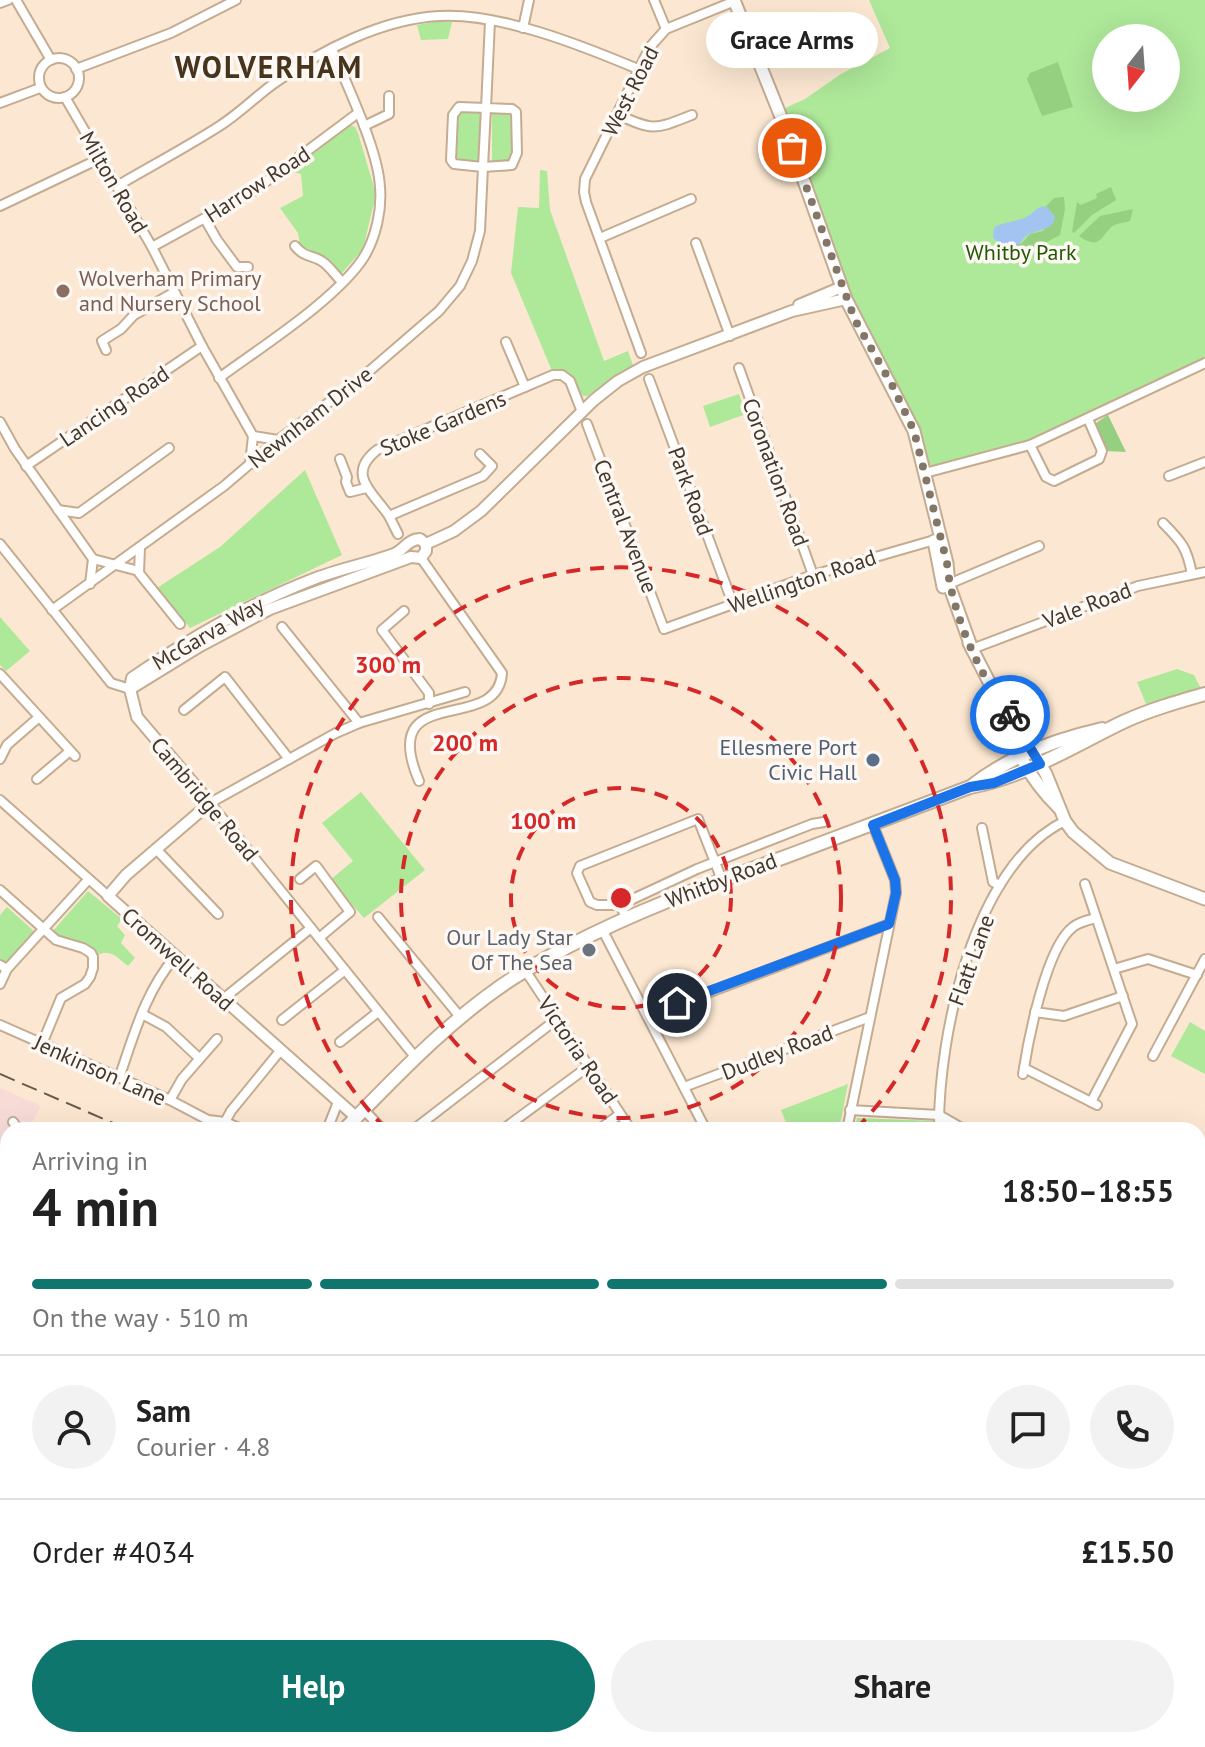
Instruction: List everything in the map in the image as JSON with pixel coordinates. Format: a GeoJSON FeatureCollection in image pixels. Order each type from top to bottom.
{"type":"FeatureCollection","features":[{"type":"Feature","properties":{"kind":"main road"},"geometry":{"type":"LineString","coordinates":[[734,1],[783,122],[855,320],[914,431],[953,616],[1001,705],[1008,731],[1056,794],[1065,821],[1082,841],[1110,863],[1205,899]]}},
{"type":"Feature","properties":{"kind":"main road"},"geometry":{"type":"LineString","coordinates":[[946,586],[972,649]]}},
{"type":"Feature","properties":{"kind":"main road","name":"Whitby Road"},"geometry":{"type":"LineString","coordinates":[[352,1122],[416,1058],[525,970],[602,929],[626,917],[970,787],[988,773],[1030,761],[1080,734],[1117,725],[1205,694]]}},
{"type":"Feature","properties":{"kind":"street"},"geometry":{"type":"LineString","coordinates":[[0,3],[8,0]]}},
{"type":"Feature","properties":{"kind":"street"},"geometry":{"type":"LineString","coordinates":[[16,0],[51,60]]}},
{"type":"Feature","properties":{"kind":"street"},"geometry":{"type":"LineString","coordinates":[[76,69],[171,33],[236,0]]}},
{"type":"Feature","properties":{"kind":"street"},"geometry":{"type":"LineString","coordinates":[[523,28],[529,0]]}},
{"type":"Feature","properties":{"kind":"street"},"geometry":{"type":"LineString","coordinates":[[654,0],[666,29]]}},
{"type":"Feature","properties":{"kind":"street","name":"West Road"},"geometry":{"type":"LineString","coordinates":[[600,238],[586,202],[585,179],[650,47],[666,29],[734,1]]}},
{"type":"Feature","properties":{"kind":"street"},"geometry":{"type":"LineString","coordinates":[[117,186],[218,127],[276,82],[332,49],[353,38],[414,19],[454,16],[523,28],[588,48],[638,69]]}},
{"type":"Feature","properties":{"kind":"street","name":"Newnham Drive"},"geometry":{"type":"LineString","coordinates":[[52,610],[224,486],[278,440],[359,380],[422,326],[460,286],[472,261],[480,231],[490,21]]}},
{"type":"Feature","properties":{"kind":"street"},"geometry":{"type":"LineString","coordinates":[[219,378],[342,282],[371,243],[380,210],[381,184],[364,126],[332,49]]}},
{"type":"Feature","properties":{"kind":"street"},"geometry":{"type":"LineString","coordinates":[[64,59],[76,69],[77,86],[65,97],[49,96],[40,88],[40,72],[51,60],[64,59]]}},
{"type":"Feature","properties":{"kind":"street"},"geometry":{"type":"LineString","coordinates":[[0,103],[40,88]]}},
{"type":"Feature","properties":{"kind":"street","name":"Milton Road"},"geometry":{"type":"LineString","coordinates":[[65,97],[152,247],[173,293],[253,436]]}},
{"type":"Feature","properties":{"kind":"street"},"geometry":{"type":"LineString","coordinates":[[364,126],[389,114],[393,99]]}},
{"type":"Feature","properties":{"kind":"street"},"geometry":{"type":"LineString","coordinates":[[486,108],[512,109],[516,112],[515,161],[512,165],[483,167],[454,164],[451,160],[451,141],[456,109],[486,108]]}},
{"type":"Feature","properties":{"kind":"street","name":"Harrow Road"},"geometry":{"type":"LineString","coordinates":[[152,247],[263,184],[358,113]]}},
{"type":"Feature","properties":{"kind":"street"},"geometry":{"type":"LineString","coordinates":[[617,114],[655,128],[692,115]]}},
{"type":"Feature","properties":{"kind":"street"},"geometry":{"type":"LineString","coordinates":[[0,206],[101,158]]}},
{"type":"Feature","properties":{"kind":"street"},"geometry":{"type":"LineString","coordinates":[[641,353],[600,238],[691,199]]}},
{"type":"Feature","properties":{"kind":"street"},"geometry":{"type":"LineString","coordinates":[[205,219],[235,271],[248,267]]}},
{"type":"Feature","properties":{"kind":"street"},"geometry":{"type":"LineString","coordinates":[[696,243],[730,336]]}},
{"type":"Feature","properties":{"kind":"street"},"geometry":{"type":"LineString","coordinates":[[295,246],[306,262],[320,260],[342,282]]}},
{"type":"Feature","properties":{"kind":"street"},"geometry":{"type":"LineString","coordinates":[[95,331],[104,345],[134,315],[173,293]]}},
{"type":"Feature","properties":{"kind":"street"},"geometry":{"type":"LineString","coordinates":[[426,544],[454,531],[481,511],[618,381],[643,367],[844,293]]}},
{"type":"Feature","properties":{"kind":"street"},"geometry":{"type":"LineString","coordinates":[[506,342],[525,387]]}},
{"type":"Feature","properties":{"kind":"street","name":"Lancing Road"},"geometry":{"type":"LineString","coordinates":[[26,466],[202,346]]}},
{"type":"Feature","properties":{"kind":"street"},"geometry":{"type":"LineString","coordinates":[[925,473],[1030,445],[1205,363]]}},
{"type":"Feature","properties":{"kind":"street","name":"Coronation Road"},"geometry":{"type":"LineString","coordinates":[[739,368],[813,575]]}},
{"type":"Feature","properties":{"kind":"street","name":"Stoke Gardens"},"geometry":{"type":"LineString","coordinates":[[366,488],[363,465],[377,450],[553,375],[562,375],[570,381],[582,412]]}},
{"type":"Feature","properties":{"kind":"street","name":"Park Road"},"geometry":{"type":"LineString","coordinates":[[649,379],[733,604]]}},
{"type":"Feature","properties":{"kind":"street"},"geometry":{"type":"LineString","coordinates":[[1030,445],[1046,477],[1054,481],[1099,459],[1101,455],[1088,419]]}},
{"type":"Feature","properties":{"kind":"street"},"geometry":{"type":"LineString","coordinates":[[0,422],[26,466],[93,559],[90,584]]}},
{"type":"Feature","properties":{"kind":"street","name":"Central Avenue"},"geometry":{"type":"LineString","coordinates":[[587,424],[664,629]]}},
{"type":"Feature","properties":{"kind":"street"},"geometry":{"type":"LineString","coordinates":[[250,464],[253,436],[278,440]]}},
{"type":"Feature","properties":{"kind":"street"},"geometry":{"type":"LineString","coordinates":[[58,510],[79,513],[169,448]]}},
{"type":"Feature","properties":{"kind":"street"},"geometry":{"type":"LineString","coordinates":[[389,516],[483,476],[492,466],[480,454]]}},
{"type":"Feature","properties":{"kind":"street"},"geometry":{"type":"LineString","coordinates":[[340,459],[350,492],[366,488],[389,516],[398,534]]}},
{"type":"Feature","properties":{"kind":"street"},"geometry":{"type":"LineString","coordinates":[[1170,462],[1172,474],[1205,462]]}},
{"type":"Feature","properties":{"kind":"street"},"geometry":{"type":"LineString","coordinates":[[77,536],[79,513]]}},
{"type":"Feature","properties":{"kind":"street"},"geometry":{"type":"LineString","coordinates":[[1163,523],[1188,553],[1192,574]]}},
{"type":"Feature","properties":{"kind":"street"},"geometry":{"type":"LineString","coordinates":[[1175,535],[1183,526]]}},
{"type":"Feature","properties":{"kind":"street"},"geometry":{"type":"LineString","coordinates":[[419,781],[408,744],[413,730],[420,721],[491,698],[500,686],[502,673],[416,557],[407,550],[408,544],[416,539],[426,544]]}},
{"type":"Feature","properties":{"kind":"street","name":"Wellington Road"},"geometry":{"type":"LineString","coordinates":[[664,629],[813,575],[937,539]]}},
{"type":"Feature","properties":{"kind":"street"},"geometry":{"type":"LineString","coordinates":[[0,544],[111,683],[130,689]]}},
{"type":"Feature","properties":{"kind":"street","name":"McGarva Way"},"geometry":{"type":"LineString","coordinates":[[130,689],[132,678],[176,648],[263,599],[334,571],[398,553],[408,544]]}},
{"type":"Feature","properties":{"kind":"street"},"geometry":{"type":"LineString","coordinates":[[416,557],[426,551],[426,544]]}},
{"type":"Feature","properties":{"kind":"street"},"geometry":{"type":"LineString","coordinates":[[946,586],[1039,546]]}},
{"type":"Feature","properties":{"kind":"street"},"geometry":{"type":"LineString","coordinates":[[139,571],[140,547]]}},
{"type":"Feature","properties":{"kind":"street","name":"McGarva Way"},"geometry":{"type":"LineString","coordinates":[[130,689],[200,646],[270,609],[416,557]]}},
{"type":"Feature","properties":{"kind":"street"},"geometry":{"type":"LineString","coordinates":[[93,559],[139,571],[180,624]]}},
{"type":"Feature","properties":{"kind":"street","name":"Vale Road"},"geometry":{"type":"LineString","coordinates":[[972,649],[1138,586],[1205,572]]}},
{"type":"Feature","properties":{"kind":"street"},"geometry":{"type":"LineString","coordinates":[[404,611],[382,630],[429,693],[429,704]]}},
{"type":"Feature","properties":{"kind":"street"},"geometry":{"type":"LineString","coordinates":[[282,627],[359,723]]}},
{"type":"Feature","properties":{"kind":"street"},"geometry":{"type":"LineString","coordinates":[[0,674],[72,754],[37,779]]}},
{"type":"Feature","properties":{"kind":"street"},"geometry":{"type":"LineString","coordinates":[[185,710],[225,677],[289,759]]}},
{"type":"Feature","properties":{"kind":"street","name":"Cambridge Road"},"geometry":{"type":"LineString","coordinates":[[130,689],[137,717],[416,1058]]}},
{"type":"Feature","properties":{"kind":"street"},"geometry":{"type":"LineString","coordinates":[[108,896],[126,875],[210,803],[359,723],[465,692]]}},
{"type":"Feature","properties":{"kind":"street"},"geometry":{"type":"LineString","coordinates":[[0,759],[7,745],[38,718]]}},
{"type":"Feature","properties":{"kind":"street","name":"Cromwell Road"},"geometry":{"type":"LineString","coordinates":[[0,800],[338,1102],[360,1114]]}},
{"type":"Feature","properties":{"kind":"street"},"geometry":{"type":"LineString","coordinates":[[596,913],[577,873],[580,866],[698,819],[722,880]]}},
{"type":"Feature","properties":{"kind":"street","name":"Flatt Lane"},"geometry":{"type":"LineString","coordinates":[[939,1122],[944,1050],[957,991],[974,938],[1014,862],[1030,844],[1065,821]]}},
{"type":"Feature","properties":{"kind":"street"},"geometry":{"type":"LineString","coordinates":[[590,902],[620,905],[697,869],[824,822]]}},
{"type":"Feature","properties":{"kind":"street"},"geometry":{"type":"LineString","coordinates":[[848,1122],[896,893],[895,880],[873,825]]}},
{"type":"Feature","properties":{"kind":"street"},"geometry":{"type":"LineString","coordinates":[[982,828],[993,882],[1000,885]]}},
{"type":"Feature","properties":{"kind":"street"},"geometry":{"type":"LineString","coordinates":[[156,849],[218,914]]}},
{"type":"Feature","properties":{"kind":"street"},"geometry":{"type":"LineString","coordinates":[[300,879],[316,866],[350,912],[319,938]]}},
{"type":"Feature","properties":{"kind":"street"},"geometry":{"type":"LineString","coordinates":[[0,984],[4,967],[88,880]]}},
{"type":"Feature","properties":{"kind":"street"},"geometry":{"type":"LineString","coordinates":[[1096,918],[1074,925],[1063,937],[1035,1012],[1024,1071],[1094,1104],[1132,1024],[1086,887],[1098,887]]}},
{"type":"Feature","properties":{"kind":"street"},"geometry":{"type":"LineString","coordinates":[[0,890],[56,940],[91,953],[94,962],[85,984],[61,998],[42,1044]]}},
{"type":"Feature","properties":{"kind":"street"},"geometry":{"type":"LineString","coordinates":[[620,905],[626,917]]}},
{"type":"Feature","properties":{"kind":"street"},"geometry":{"type":"LineString","coordinates":[[378,917],[462,1019]]}},
{"type":"Feature","properties":{"kind":"street"},"geometry":{"type":"LineString","coordinates":[[647,1016],[889,924]]}},
{"type":"Feature","properties":{"kind":"street"},"geometry":{"type":"LineString","coordinates":[[223,999],[311,928]]}},
{"type":"Feature","properties":{"kind":"street"},"geometry":{"type":"LineString","coordinates":[[602,929],[702,1122]]}},
{"type":"Feature","properties":{"kind":"street"},"geometry":{"type":"LineString","coordinates":[[119,1078],[154,985],[175,957]]}},
{"type":"Feature","properties":{"kind":"street"},"geometry":{"type":"LineString","coordinates":[[1114,969],[1148,959],[1197,975]]}},
{"type":"Feature","properties":{"kind":"street"},"geometry":{"type":"LineString","coordinates":[[1153,1056],[1205,959]]}},
{"type":"Feature","properties":{"kind":"street"},"geometry":{"type":"LineString","coordinates":[[282,1020],[345,970]]}},
{"type":"Feature","properties":{"kind":"street","name":"Victoria Road"},"geometry":{"type":"LineString","coordinates":[[525,970],[626,1122]]}},
{"type":"Feature","properties":{"kind":"street"},"geometry":{"type":"LineString","coordinates":[[1035,1012],[1064,1016],[1123,996]]}},
{"type":"Feature","properties":{"kind":"street"},"geometry":{"type":"LineString","coordinates":[[340,1042],[378,1012]]}},
{"type":"Feature","properties":{"kind":"street"},"geometry":{"type":"LineString","coordinates":[[142,1014],[166,1027],[199,1058]]}},
{"type":"Feature","properties":{"kind":"street","name":"Dudley Road"},"geometry":{"type":"LineString","coordinates":[[684,1087],[870,1017]]}},
{"type":"Feature","properties":{"kind":"street"},"geometry":{"type":"LineString","coordinates":[[423,1122],[557,1019]]}},
{"type":"Feature","properties":{"kind":"street","name":"Jenkinson Lane"},"geometry":{"type":"LineString","coordinates":[[0,1025],[170,1100],[208,1120],[225,1122]]}},
{"type":"Feature","properties":{"kind":"street"},"geometry":{"type":"LineString","coordinates":[[170,1100],[182,1079],[217,1039]]}},
{"type":"Feature","properties":{"kind":"street"},"geometry":{"type":"LineString","coordinates":[[225,1122],[280,1051]]}},
{"type":"Feature","properties":{"kind":"street"},"geometry":{"type":"LineString","coordinates":[[513,1122],[589,1066]]}},
{"type":"Feature","properties":{"kind":"street"},"geometry":{"type":"LineString","coordinates":[[330,1122],[338,1102]]}},
{"type":"Feature","properties":{"kind":"street"},"geometry":{"type":"LineString","coordinates":[[850,1110],[939,1115],[951,1122]]}},
{"type":"Feature","properties":{"kind":"street"},"geometry":{"type":"LineString","coordinates":[[360,1114],[372,1122]]}},
{"type":"Feature","properties":{"kind":"street"},"geometry":{"type":"LineString","coordinates":[[609,1122],[620,1114]]}},
{"type":"Feature","properties":{"kind":"shaded area"},"geometry":{"type":"Polygon","coordinates":[[[0,1088],[41,1106],[32,1122],[0,1122],[0,1088]]]}},
{"type":"Feature","properties":{"kind":"green space","name":"Whitby Park"},"geometry":{"type":"Polygon","coordinates":[[[869,0],[1205,0],[1205,357],[1084,418],[1028,442],[928,467],[860,324],[785,108],[805,99],[841,74],[890,48],[869,0]]]}},
{"type":"Feature","properties":{"kind":"green space"},"geometry":{"type":"Polygon","coordinates":[[[452,22],[448,39],[421,40],[417,25],[452,22]]]}},
{"type":"Feature","properties":{"kind":"green space"},"geometry":{"type":"Polygon","coordinates":[[[1058,62],[1073,107],[1042,116],[1027,79],[1030,73],[1058,62]]]}},
{"type":"Feature","properties":{"kind":"green space"},"geometry":{"type":"Polygon","coordinates":[[[458,110],[479,111],[481,116],[477,162],[454,161],[455,115],[458,110]]]}},
{"type":"Feature","properties":{"kind":"green space"},"geometry":{"type":"Polygon","coordinates":[[[509,111],[514,114],[513,159],[511,162],[492,162],[492,113],[509,111]]]}},
{"type":"Feature","properties":{"kind":"green space"},"geometry":{"type":"Polygon","coordinates":[[[350,125],[358,133],[376,194],[363,249],[341,274],[329,261],[300,245],[298,233],[280,208],[303,196],[301,174],[290,171],[350,125]]]}},
{"type":"Feature","properties":{"kind":"green space"},"geometry":{"type":"Polygon","coordinates":[[[540,170],[547,171],[550,210],[604,361],[628,351],[633,365],[587,396],[583,396],[566,371],[552,371],[511,273],[518,207],[539,208],[540,170]]]}},
{"type":"Feature","properties":{"kind":"green space"},"geometry":{"type":"Polygon","coordinates":[[[1111,187],[1116,200],[1072,232],[1077,202],[1081,205],[1097,198],[1096,194],[1111,187]]]}},
{"type":"Feature","properties":{"kind":"green space"},"geometry":{"type":"Polygon","coordinates":[[[1064,197],[1060,235],[1011,261],[1003,262],[992,250],[996,242],[999,245],[1021,244],[1030,234],[1043,231],[1055,217],[1046,206],[1054,198],[1064,197]]]}},
{"type":"Feature","properties":{"kind":"green space"},"geometry":{"type":"Polygon","coordinates":[[[1133,209],[1130,221],[1112,227],[1098,241],[1087,241],[1079,236],[1100,216],[1133,209]]]}},
{"type":"Feature","properties":{"kind":"green space"},"geometry":{"type":"Polygon","coordinates":[[[739,394],[746,414],[710,427],[703,406],[739,394]]]}},
{"type":"Feature","properties":{"kind":"green space"},"geometry":{"type":"Polygon","coordinates":[[[1108,415],[1126,452],[1105,451],[1093,425],[1108,415]]]}},
{"type":"Feature","properties":{"kind":"green space"},"geometry":{"type":"Polygon","coordinates":[[[305,470],[342,555],[190,628],[157,588],[220,547],[305,470]]]}},
{"type":"Feature","properties":{"kind":"green space"},"geometry":{"type":"Polygon","coordinates":[[[0,617],[30,651],[6,671],[0,665],[0,617]]]}},
{"type":"Feature","properties":{"kind":"green space"},"geometry":{"type":"Polygon","coordinates":[[[1177,669],[1194,675],[1201,689],[1146,704],[1137,682],[1177,669]]]}},
{"type":"Feature","properties":{"kind":"green space"},"geometry":{"type":"Polygon","coordinates":[[[361,792],[425,870],[364,918],[330,880],[353,861],[322,823],[361,792]]]}},
{"type":"Feature","properties":{"kind":"green space"},"geometry":{"type":"Polygon","coordinates":[[[88,891],[122,919],[117,926],[125,935],[121,943],[135,958],[128,966],[114,955],[97,955],[52,932],[88,891]]]}},
{"type":"Feature","properties":{"kind":"green space"},"geometry":{"type":"Polygon","coordinates":[[[7,907],[35,932],[7,964],[0,961],[0,915],[7,907]]]}},
{"type":"Feature","properties":{"kind":"green space"},"geometry":{"type":"Polygon","coordinates":[[[1190,1022],[1205,1031],[1205,1074],[1171,1056],[1190,1022]]]}},
{"type":"Feature","properties":{"kind":"green space"},"geometry":{"type":"Polygon","coordinates":[[[848,1084],[841,1122],[786,1122],[781,1110],[848,1084]]]}},
{"type":"Feature","properties":{"kind":"green space"},"geometry":{"type":"Polygon","coordinates":[[[857,1118],[933,1121],[933,1122],[856,1122],[857,1118]]]}},
{"type":"Feature","properties":{"kind":"water"},"geometry":{"type":"Polygon","coordinates":[[[1046,206],[1055,217],[1054,222],[1027,236],[1016,247],[1009,250],[993,238],[994,228],[1024,218],[1046,206]]]}},
{"type":"Feature","properties":{"kind":"railway"},"geometry":{"type":"LineString","coordinates":[[0,1074],[111,1122]]}},
{"type":"Feature","properties":{"kind":"way so far"},"geometry":{"type":"LineString","coordinates":[[792,148],[855,320],[914,431],[947,563],[949,585],[972,649],[1001,705],[1010,715]]}},
{"type":"Feature","properties":{"kind":"place","name":"Grace Arms"},"geometry":{"type":"Point","coordinates":[792,148]}},
{"type":"Feature","properties":{"kind":"place","name":"Wolverham Primary and Nursery School"},"geometry":{"type":"Point","coordinates":[63,291]}},
{"type":"Feature","properties":{"kind":"place","name":"Ellesmere Port Civic Hall"},"geometry":{"type":"Point","coordinates":[873,760]}},
{"type":"Feature","properties":{"kind":"place","name":"Our Lady Star Of The Sea"},"geometry":{"type":"Point","coordinates":[589,950]}},
{"type":"Feature","properties":{"kind":"district","name":"WOLVERHAM"},"geometry":{"type":"Point","coordinates":[269,68]}},
{"type":"Feature","properties":{"kind":"route"},"geometry":{"type":"LineString","coordinates":[[677,1003],[889,924],[896,893],[895,880],[873,825],[970,787],[994,783],[1040,764],[1010,715]]}}]}
